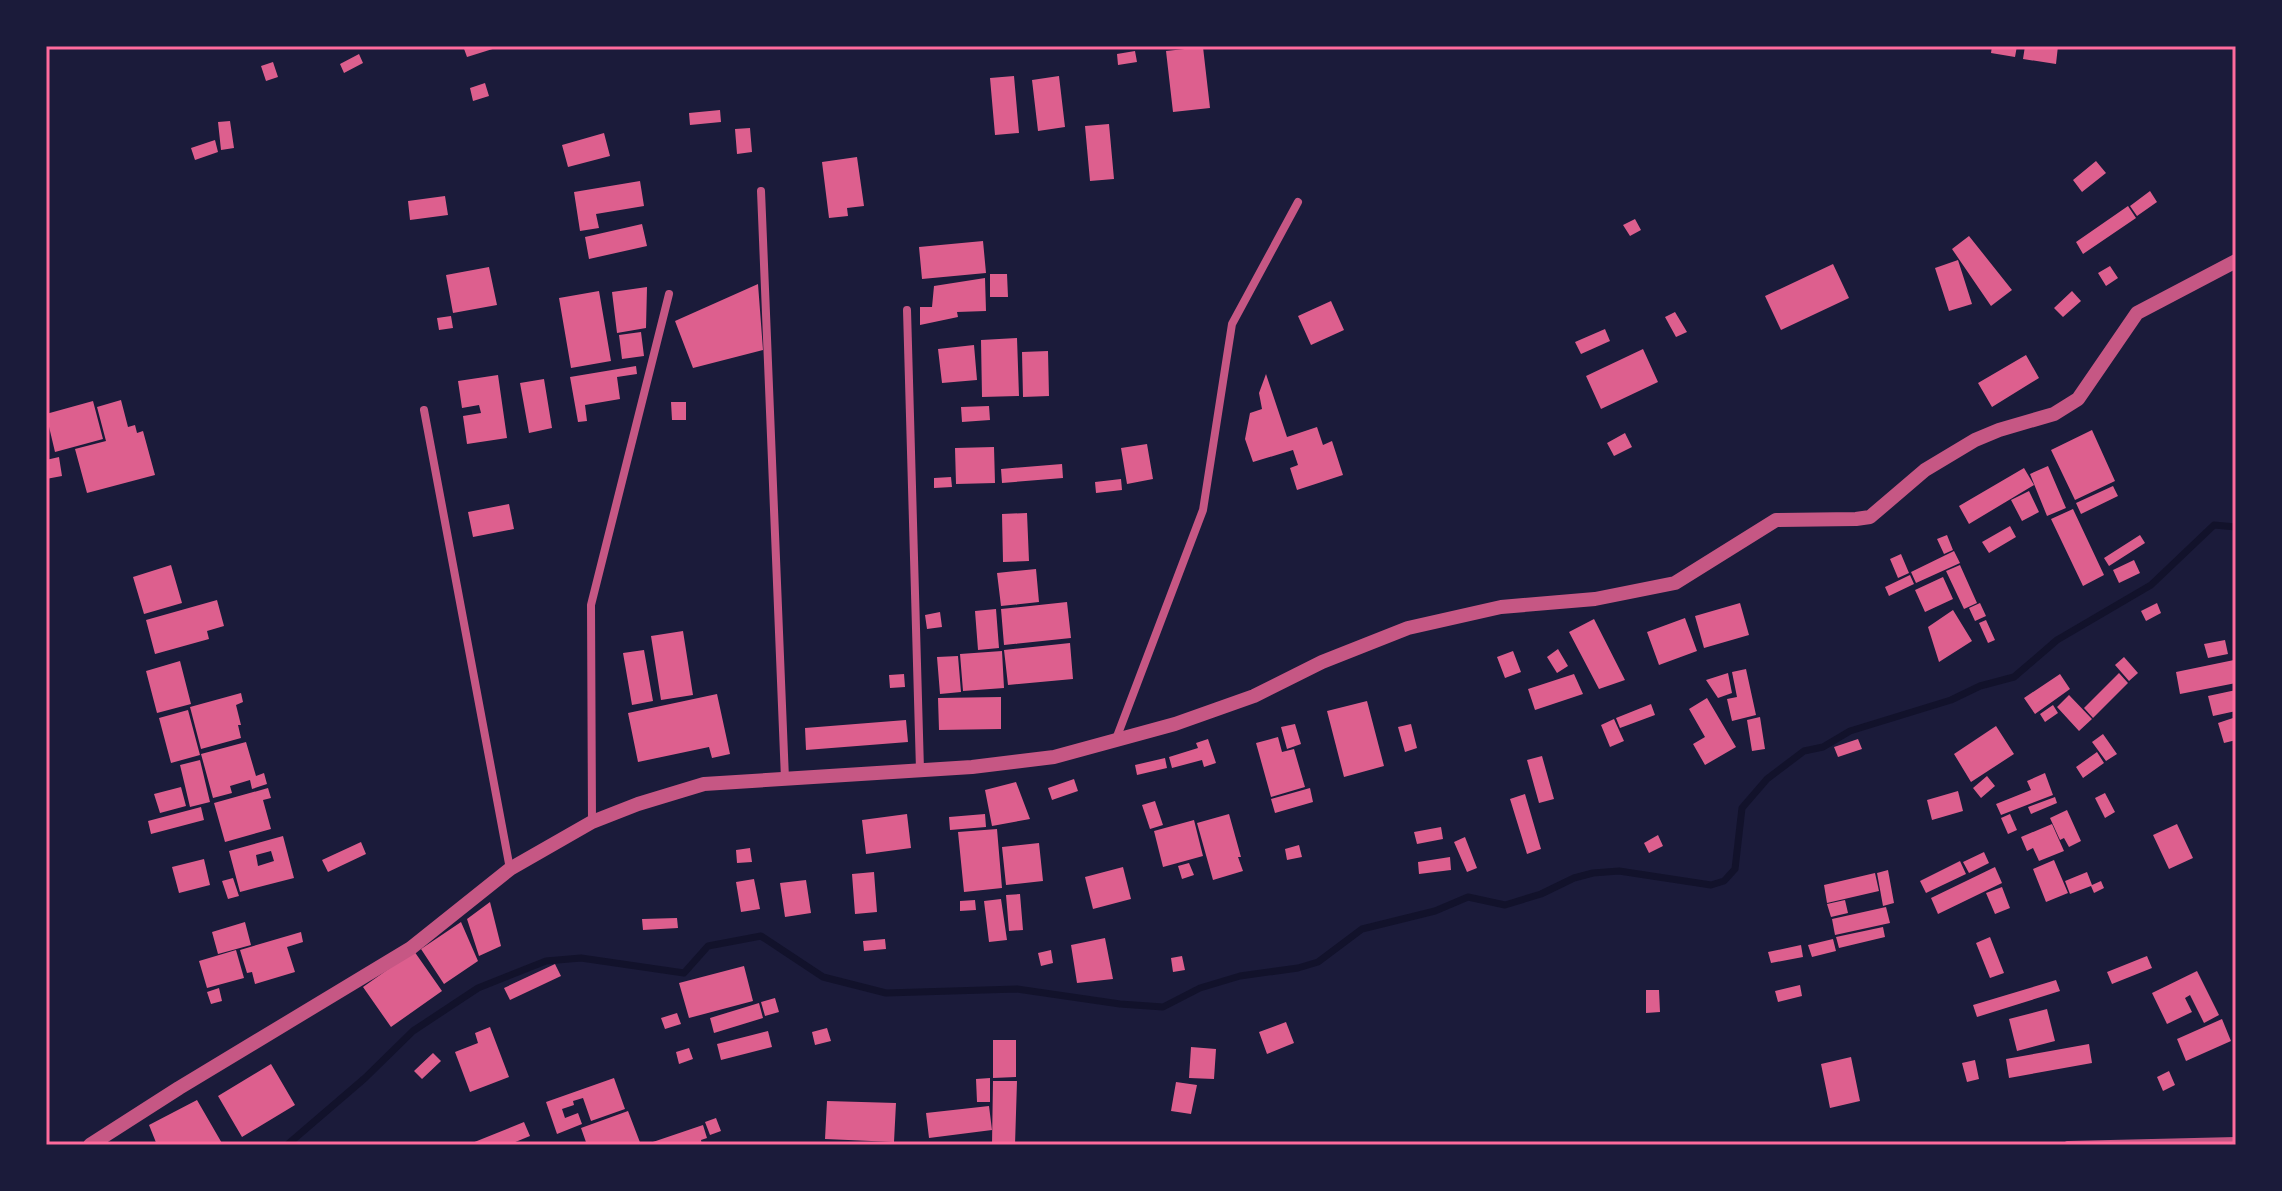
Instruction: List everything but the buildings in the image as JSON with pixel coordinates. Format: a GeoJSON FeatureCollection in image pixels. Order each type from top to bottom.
{"type":"FeatureCollection","features":[{"type":"Feature","properties":{"kind":"street"},"geometry":{"type":"LineString","coordinates":[[761,191],[785,779]]}},
{"type":"Feature","properties":{"kind":"street"},"geometry":{"type":"LineString","coordinates":[[1116,740],[1203,510],[1232,324],[1298,202]]}},
{"type":"Feature","properties":{"kind":"street"},"geometry":{"type":"LineString","coordinates":[[90,1145],[411,948],[510,869],[592,822],[704,784],[972,767],[1054,757],[1175,724],[1254,696],[1322,662],[1408,628],[1501,607],[1595,599],[1675,583],[1776,520],[1870,517],[1925,470],[1975,440],[2054,414],[2078,399],[2137,313],[2236,261]]}},
{"type":"Feature","properties":{"kind":"street"},"geometry":{"type":"LineString","coordinates":[[592,822],[591,605],[669,294]]}},
{"type":"Feature","properties":{"kind":"street"},"geometry":{"type":"LineString","coordinates":[[907,310],[920,770]]}},
{"type":"Feature","properties":{"kind":"street"},"geometry":{"type":"LineString","coordinates":[[424,410],[510,869]]}},
{"type":"Feature","properties":{"kind":"street"},"geometry":{"type":"LineString","coordinates":[[2068,1145],[2236,1141]]}},
{"type":"Feature","properties":{"kind":"waterway"},"geometry":{"type":"LineString","coordinates":[[287,1145],[365,1078],[413,1031],[478,988],[546,961],[581,958],[684,973],[708,946],[761,936],[823,977],[886,993],[1017,989],[1163,1007],[1200,988],[1240,976],[1318,962],[1362,929],[1435,911],[1468,897],[1505,905],[1541,894],[1574,878],[1619,871],[1711,885],[1724,881],[1735,869],[1742,808],[1767,779],[1804,751],[1823,747],[1850,731],[2014,677],[2057,640],[2151,585],[2214,525],[2236,527]]}}]}
